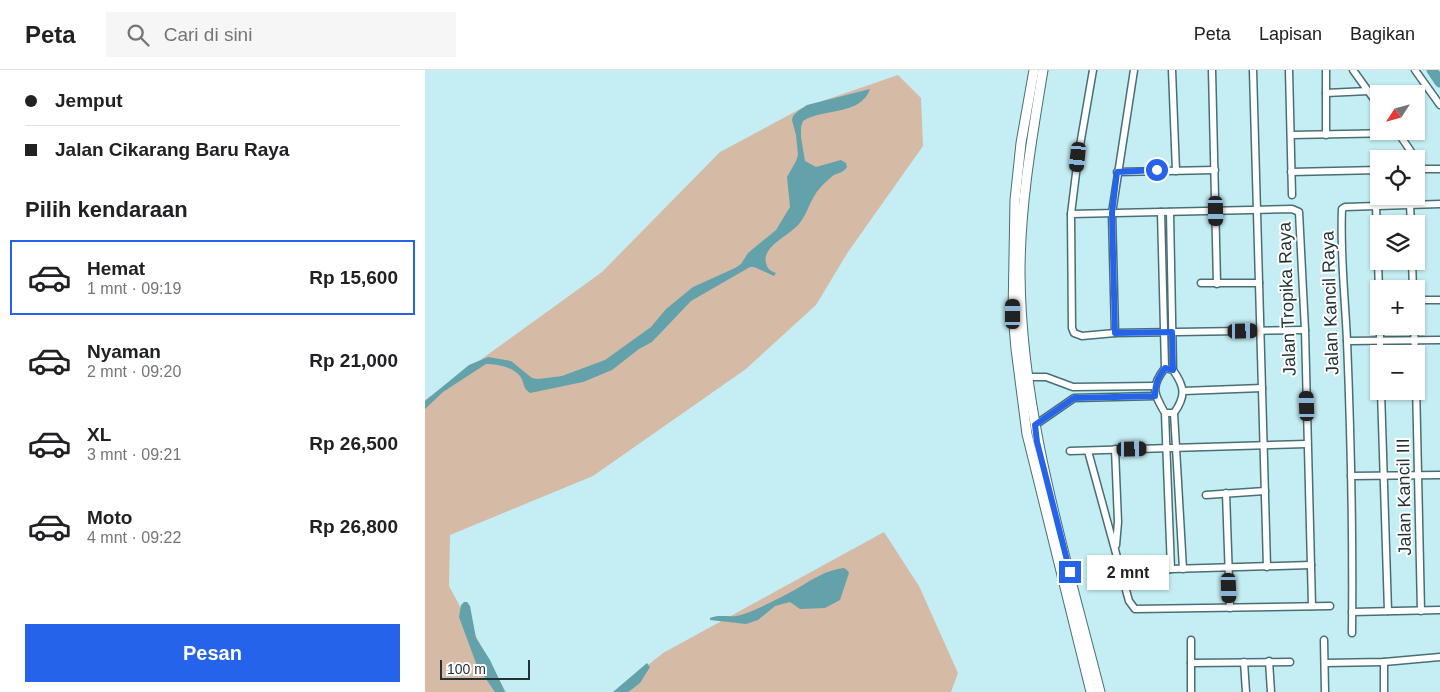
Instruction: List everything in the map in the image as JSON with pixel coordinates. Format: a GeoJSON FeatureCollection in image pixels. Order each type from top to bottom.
{"type":"FeatureCollection","features":[{"type":"Feature","properties":{"kind":"main road"},"geometry":{"type":"LineString","coordinates":[[1034,70],[1021,143],[1015,200],[1013,314],[1028,412],[1027,434],[1091,692]]}},
{"type":"Feature","properties":{"kind":"main road"},"geometry":{"type":"LineString","coordinates":[[1023,378],[1021,245],[1026,185],[1043,70]]}},
{"type":"Feature","properties":{"kind":"main road"},"geometry":{"type":"LineString","coordinates":[[1028,412],[1035,425],[1037,442],[1100,692]]}},
{"type":"Feature","properties":{"kind":"street"},"geometry":{"type":"LineString","coordinates":[[1093,70],[1078,157],[1071,214],[1072,328],[1074,333],[1082,336],[1115,333],[1305,330]]}},
{"type":"Feature","properties":{"kind":"street"},"geometry":{"type":"LineString","coordinates":[[1115,333],[1112,213],[1133,70]]}},
{"type":"Feature","properties":{"kind":"street"},"geometry":{"type":"LineString","coordinates":[[1172,70],[1176,171]]}},
{"type":"Feature","properties":{"kind":"street"},"geometry":{"type":"LineString","coordinates":[[1213,70],[1217,284]]}},
{"type":"Feature","properties":{"kind":"street"},"geometry":{"type":"LineString","coordinates":[[1253,70],[1267,567]]}},
{"type":"Feature","properties":{"kind":"street"},"geometry":{"type":"LineString","coordinates":[[1289,70],[1292,195]]}},
{"type":"Feature","properties":{"kind":"street"},"geometry":{"type":"LineString","coordinates":[[1326,70],[1327,135]]}},
{"type":"Feature","properties":{"kind":"street"},"geometry":{"type":"LineString","coordinates":[[1353,70],[1370,94]]}},
{"type":"Feature","properties":{"kind":"street"},"geometry":{"type":"LineString","coordinates":[[1415,70],[1440,105]]}},
{"type":"Feature","properties":{"kind":"street"},"geometry":{"type":"LineString","coordinates":[[1326,93],[1368,91]]}},
{"type":"Feature","properties":{"kind":"street"},"geometry":{"type":"LineString","coordinates":[[1291,135],[1370,133]]}},
{"type":"Feature","properties":{"kind":"street"},"geometry":{"type":"LineString","coordinates":[[1425,169],[1440,169]]}},
{"type":"Feature","properties":{"kind":"street"},"geometry":{"type":"LineString","coordinates":[[1117,172],[1215,170]]}},
{"type":"Feature","properties":{"kind":"street"},"geometry":{"type":"LineString","coordinates":[[1291,172],[1370,170]]}},
{"type":"Feature","properties":{"kind":"street"},"geometry":{"type":"LineString","coordinates":[[1425,204],[1440,204]]}},
{"type":"Feature","properties":{"kind":"street"},"geometry":{"type":"LineString","coordinates":[[1379,280],[1377,206],[1410,205],[1411,215]]}},
{"type":"Feature","properties":{"kind":"street","name":"Jalan Kancil Raya"},"geometry":{"type":"LineString","coordinates":[[1352,633],[1351,476],[1342,209],[1345,207],[1377,206]]}},
{"type":"Feature","properties":{"kind":"street"},"geometry":{"type":"LineString","coordinates":[[1071,214],[1257,210]]}},
{"type":"Feature","properties":{"kind":"street","name":"Jalan Tropika Raya"},"geometry":{"type":"LineString","coordinates":[[1257,210],[1292,210],[1299,213],[1305,330],[1312,606]]}},
{"type":"Feature","properties":{"kind":"street"},"geometry":{"type":"LineString","coordinates":[[1161,212],[1165,368],[1155,386],[1155,396],[1165,413],[1171,569]]}},
{"type":"Feature","properties":{"kind":"street"},"geometry":{"type":"LineString","coordinates":[[1170,212],[1173,370],[1179,379],[1183,391],[1181,403],[1174,413],[1183,569]]}},
{"type":"Feature","properties":{"kind":"street"},"geometry":{"type":"LineString","coordinates":[[1201,283],[1259,283]]}},
{"type":"Feature","properties":{"kind":"street"},"geometry":{"type":"LineString","coordinates":[[1425,300],[1440,300]]}},
{"type":"Feature","properties":{"kind":"street"},"geometry":{"type":"LineString","coordinates":[[1380,335],[1380,345]]}},
{"type":"Feature","properties":{"kind":"street"},"geometry":{"type":"LineString","coordinates":[[1415,335],[1415,345]]}},
{"type":"Feature","properties":{"kind":"street"},"geometry":{"type":"LineString","coordinates":[[1347,341],[1440,340]]}},
{"type":"Feature","properties":{"kind":"street"},"geometry":{"type":"LineString","coordinates":[[1165,368],[1173,370]]}},
{"type":"Feature","properties":{"kind":"street"},"geometry":{"type":"LineString","coordinates":[[1023,378],[1046,377],[1073,387],[1155,386]]}},
{"type":"Feature","properties":{"kind":"street"},"geometry":{"type":"LineString","coordinates":[[1073,387],[1074,398]]}},
{"type":"Feature","properties":{"kind":"street"},"geometry":{"type":"LineString","coordinates":[[1183,391],[1262,388]]}},
{"type":"Feature","properties":{"kind":"street"},"geometry":{"type":"LineString","coordinates":[[1035,425],[1074,398],[1155,396]]}},
{"type":"Feature","properties":{"kind":"street"},"geometry":{"type":"LineString","coordinates":[[1381,400],[1388,611]]}},
{"type":"Feature","properties":{"kind":"street","name":"Jalan Kancil III"},"geometry":{"type":"LineString","coordinates":[[1416,400],[1421,611]]}},
{"type":"Feature","properties":{"kind":"street"},"geometry":{"type":"LineString","coordinates":[[1165,413],[1174,413]]}},
{"type":"Feature","properties":{"kind":"street"},"geometry":{"type":"LineString","coordinates":[[1070,451],[1307,444]]}},
{"type":"Feature","properties":{"kind":"street"},"geometry":{"type":"LineString","coordinates":[[1115,449],[1118,522],[1115,547]]}},
{"type":"Feature","properties":{"kind":"street"},"geometry":{"type":"LineString","coordinates":[[1088,450],[1129,601],[1135,609],[1330,606]]}},
{"type":"Feature","properties":{"kind":"street"},"geometry":{"type":"LineString","coordinates":[[1351,476],[1440,475]]}},
{"type":"Feature","properties":{"kind":"street"},"geometry":{"type":"LineString","coordinates":[[1206,495],[1265,491]]}},
{"type":"Feature","properties":{"kind":"street"},"geometry":{"type":"LineString","coordinates":[[1226,493],[1230,608]]}},
{"type":"Feature","properties":{"kind":"street"},"geometry":{"type":"LineString","coordinates":[[1122,573],[1171,569],[1311,565]]}},
{"type":"Feature","properties":{"kind":"street"},"geometry":{"type":"LineString","coordinates":[[1352,612],[1440,610]]}},
{"type":"Feature","properties":{"kind":"street"},"geometry":{"type":"LineString","coordinates":[[1191,640],[1191,692]]}},
{"type":"Feature","properties":{"kind":"street"},"geometry":{"type":"LineString","coordinates":[[1324,640],[1325,692]]}},
{"type":"Feature","properties":{"kind":"street"},"geometry":{"type":"LineString","coordinates":[[1325,663],[1384,662],[1440,657]]}},
{"type":"Feature","properties":{"kind":"street"},"geometry":{"type":"LineString","coordinates":[[1269,661],[1271,692]]}},
{"type":"Feature","properties":{"kind":"street"},"geometry":{"type":"LineString","coordinates":[[1244,662],[1245,692]]}},
{"type":"Feature","properties":{"kind":"street"},"geometry":{"type":"LineString","coordinates":[[1191,663],[1290,662]]}},
{"type":"Feature","properties":{"kind":"street"},"geometry":{"type":"LineString","coordinates":[[1384,662],[1384,692]]}},
{"type":"Feature","properties":{"kind":"shaded area"},"geometry":{"type":"Polygon","coordinates":[[[898,75],[921,98],[923,146],[848,252],[816,305],[746,369],[593,476],[450,535],[449,586],[506,692],[425,692],[425,400],[602,272],[720,152],[802,108],[898,75]]]}},
{"type":"Feature","properties":{"kind":"shaded area"},"geometry":{"type":"Polygon","coordinates":[[[884,532],[919,586],[958,673],[951,692],[614,692],[663,653],[884,532]]]}},
{"type":"Feature","properties":{"kind":"water"},"geometry":{"type":"Polygon","coordinates":[[[870,89],[859,104],[850,108],[811,117],[803,121],[801,137],[805,161],[816,167],[841,160],[846,163],[847,167],[823,184],[799,224],[768,252],[766,263],[769,269],[776,273],[774,276],[750,267],[691,301],[652,342],[639,349],[612,370],[583,382],[530,393],[520,376],[513,370],[500,365],[486,364],[443,392],[425,409],[425,401],[469,365],[488,357],[511,361],[532,378],[538,379],[562,376],[605,360],[651,327],[666,309],[693,287],[741,264],[748,253],[776,230],[790,207],[787,177],[798,155],[792,120],[793,116],[807,105],[870,89]]]}},
{"type":"Feature","properties":{"kind":"water"},"geometry":{"type":"Polygon","coordinates":[[[844,568],[849,573],[840,600],[825,608],[800,609],[790,602],[775,606],[758,620],[746,624],[710,620],[710,618],[714,617],[737,616],[747,613],[762,607],[820,575],[844,568]]]}},
{"type":"Feature","properties":{"kind":"water"},"geometry":{"type":"Polygon","coordinates":[[[467,602],[470,606],[476,638],[490,660],[505,692],[495,692],[477,666],[459,617],[461,605],[467,602]]]}},
{"type":"Feature","properties":{"kind":"water"},"geometry":{"type":"Polygon","coordinates":[[[647,663],[650,667],[640,683],[628,692],[613,692],[647,663]]]}},
{"type":"Feature","properties":{"kind":"waterway"},"geometry":{"type":"LineString","coordinates":[[1432,70],[1440,82]]}},
{"type":"Feature","properties":{"kind":"route"},"geometry":{"type":"LineString","coordinates":[[1070,572],[1037,442],[1035,425],[1074,398],[1155,396],[1155,386],[1159,376],[1165,368],[1173,370],[1172,332],[1115,333],[1112,213],[1117,172],[1157,170]]}}]}
